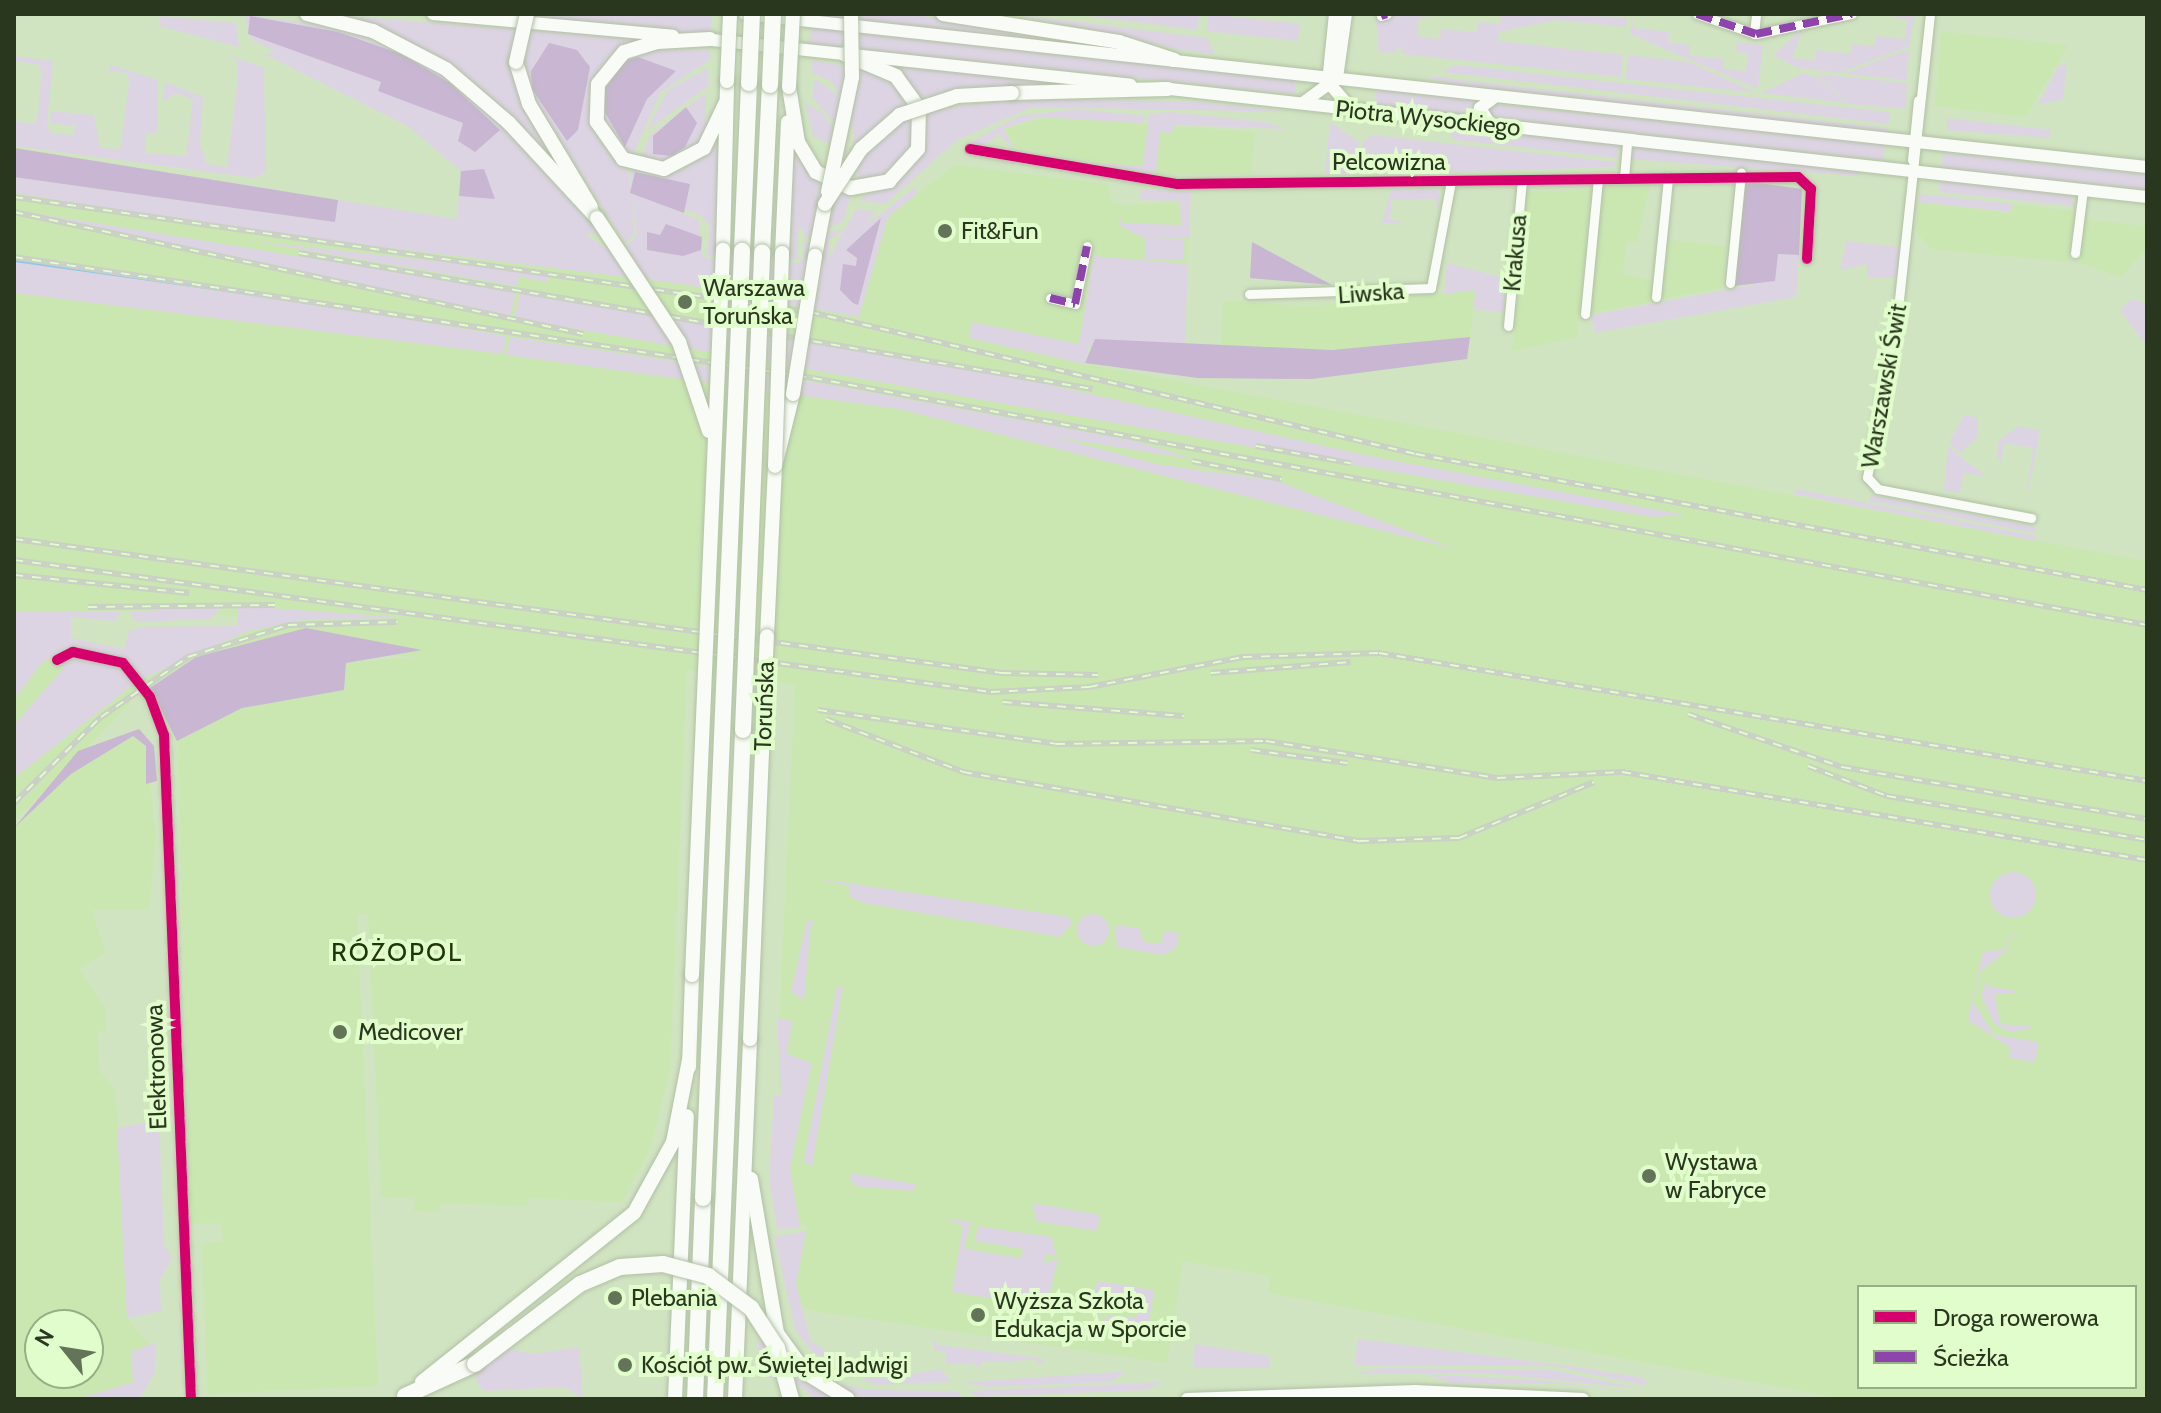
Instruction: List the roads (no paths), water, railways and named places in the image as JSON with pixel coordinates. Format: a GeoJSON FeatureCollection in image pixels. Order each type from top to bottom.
{"type":"FeatureCollection","features":[{"type":"Feature","properties":{"kind":"highway","name":"Toruńska"},"geometry":{"type":"LineString","coordinates":[[695,1399],[752,14]]}},
{"type":"Feature","properties":{"kind":"highway","name":"Toruńska"},"geometry":{"type":"LineString","coordinates":[[715,1399],[773,14]]}},
{"type":"Feature","properties":{"kind":"highway"},"geometry":{"type":"LineString","coordinates":[[402,1397],[475,1364],[580,1284],[653,1263],[708,1276],[743,1299],[777,1348],[791,1399]]}},
{"type":"Feature","properties":{"kind":"main road"},"geometry":{"type":"LineString","coordinates":[[307,14],[373,31],[446,69],[509,123],[597,218]]}},
{"type":"Feature","properties":{"kind":"main road","name":"Piotra Wysockiego"},"geometry":{"type":"LineString","coordinates":[[433,14],[710,39],[2147,197]]}},
{"type":"Feature","properties":{"kind":"main road"},"geometry":{"type":"LineString","coordinates":[[527,14],[516,62],[529,104],[694,372],[713,491]]}},
{"type":"Feature","properties":{"kind":"main road"},"geometry":{"type":"LineString","coordinates":[[675,1399],[730,14]]}},
{"type":"Feature","properties":{"kind":"main road","name":"Piotra Wysockiego"},"geometry":{"type":"LineString","coordinates":[[745,14],[1174,60],[1331,81],[1499,96],[2147,167]]}},
{"type":"Feature","properties":{"kind":"main road","name":"Toruńska"},"geometry":{"type":"LineString","coordinates":[[735,1399],[738,1315],[748,1200],[747,1116],[793,14]]}},
{"type":"Feature","properties":{"kind":"main road"},"geometry":{"type":"LineString","coordinates":[[775,466],[852,77],[851,14]]}},
{"type":"Feature","properties":{"kind":"main road"},"geometry":{"type":"LineString","coordinates":[[943,14],[994,16],[1174,60]]}},
{"type":"Feature","properties":{"kind":"main road"},"geometry":{"type":"LineString","coordinates":[[1335,14],[1331,81],[1362,111]]}},
{"type":"Feature","properties":{"kind":"main road"},"geometry":{"type":"LineString","coordinates":[[1297,103],[1331,81],[1346,14]]}},
{"type":"Feature","properties":{"kind":"main road"},"geometry":{"type":"LineString","coordinates":[[710,39],[634,48],[603,73],[597,122],[610,148],[634,164],[664,169],[695,156],[726,102]]}},
{"type":"Feature","properties":{"kind":"main road"},"geometry":{"type":"LineString","coordinates":[[789,87],[807,162],[829,182],[855,189],[883,184],[907,167],[922,121],[901,80],[844,54]]}},
{"type":"Feature","properties":{"kind":"main road"},"geometry":{"type":"LineString","coordinates":[[825,204],[861,149],[900,115],[957,96],[1168,89]]}},
{"type":"Feature","properties":{"kind":"main road"},"geometry":{"type":"LineString","coordinates":[[1492,125],[1480,108],[1499,96]]}},
{"type":"Feature","properties":{"kind":"main road"},"geometry":{"type":"LineString","coordinates":[[402,1397],[634,1213],[673,1142],[689,1060]]}},
{"type":"Feature","properties":{"kind":"main road"},"geometry":{"type":"LineString","coordinates":[[748,1200],[778,1333],[806,1373],[848,1399]]}},
{"type":"Feature","properties":{"kind":"main road"},"geometry":{"type":"LineString","coordinates":[[1187,1399],[1415,1391],[1583,1399]]}},
{"type":"Feature","properties":{"kind":"street"},"geometry":{"type":"LineString","coordinates":[[1697,14],[1720,25],[1754,32],[1810,19],[1852,14]]}},
{"type":"Feature","properties":{"kind":"street"},"geometry":{"type":"LineString","coordinates":[[1754,32],[1756,14]]}},
{"type":"Feature","properties":{"kind":"street"},"geometry":{"type":"LineString","coordinates":[[1913,171],[1930,14]]}},
{"type":"Feature","properties":{"kind":"street"},"geometry":{"type":"LineString","coordinates":[[1716,38],[1720,25]]}},
{"type":"Feature","properties":{"kind":"street"},"geometry":{"type":"LineString","coordinates":[[1624,178],[1627,140]]}},
{"type":"Feature","properties":{"kind":"street","name":"Pelcowizna"},"geometry":{"type":"LineString","coordinates":[[970,149],[1158,183],[1522,181],[1741,173],[1809,184],[1807,259]]}},
{"type":"Feature","properties":{"kind":"street","name":"Warszawski Świt"},"geometry":{"type":"LineString","coordinates":[[1913,171],[1869,482],[2031,518]]}},
{"type":"Feature","properties":{"kind":"street"},"geometry":{"type":"LineString","coordinates":[[1730,283],[1741,173]]}},
{"type":"Feature","properties":{"kind":"street"},"geometry":{"type":"LineString","coordinates":[[1656,297],[1668,178]]}},
{"type":"Feature","properties":{"kind":"street"},"geometry":{"type":"LineString","coordinates":[[1585,314],[1598,179]]}},
{"type":"Feature","properties":{"kind":"street","name":"Liwska"},"geometry":{"type":"LineString","coordinates":[[1249,294],[1320,297],[1434,287],[1451,181]]}},
{"type":"Feature","properties":{"kind":"street","name":"Krakusa"},"geometry":{"type":"LineString","coordinates":[[1508,326],[1522,181]]}},
{"type":"Feature","properties":{"kind":"street"},"geometry":{"type":"LineString","coordinates":[[2075,253],[2083,190]]}},
{"type":"Feature","properties":{"kind":"street"},"geometry":{"type":"LineString","coordinates":[[1050,298],[1075,304],[1087,246]]}},
{"type":"Feature","properties":{"kind":"street","name":"Elektronowa"},"geometry":{"type":"LineString","coordinates":[[57,660],[73,652],[128,666],[164,735],[191,1399]]}},
{"type":"Feature","properties":{"kind":"waterway"},"geometry":{"type":"LineString","coordinates":[[14,260],[256,294]]}},
{"type":"Feature","properties":{"kind":"railway"},"geometry":{"type":"LineString","coordinates":[[14,197],[810,312],[1416,454],[2147,590]]}},
{"type":"Feature","properties":{"kind":"railway"},"geometry":{"type":"LineString","coordinates":[[14,212],[583,334]]}},
{"type":"Feature","properties":{"kind":"railway"},"geometry":{"type":"LineString","coordinates":[[299,253],[1092,389]]}},
{"type":"Feature","properties":{"kind":"railway"},"geometry":{"type":"LineString","coordinates":[[14,257],[813,378],[2147,625]]}},
{"type":"Feature","properties":{"kind":"railway"},"geometry":{"type":"LineString","coordinates":[[1256,446],[1350,463]]}},
{"type":"Feature","properties":{"kind":"railway"},"geometry":{"type":"LineString","coordinates":[[1192,461],[1281,479]]}},
{"type":"Feature","properties":{"kind":"railway"},"geometry":{"type":"LineString","coordinates":[[14,539],[1002,673],[1098,675]]}},
{"type":"Feature","properties":{"kind":"railway"},"geometry":{"type":"LineString","coordinates":[[14,560],[991,692],[1089,687],[1243,657],[1379,653],[2147,781]]}},
{"type":"Feature","properties":{"kind":"railway"},"geometry":{"type":"LineString","coordinates":[[14,575],[189,593]]}},
{"type":"Feature","properties":{"kind":"railway"},"geometry":{"type":"LineString","coordinates":[[88,607],[275,605]]}},
{"type":"Feature","properties":{"kind":"railway"},"geometry":{"type":"LineString","coordinates":[[14,803],[101,717],[188,657],[288,625],[397,622]]}},
{"type":"Feature","properties":{"kind":"railway"},"geometry":{"type":"LineString","coordinates":[[1211,673],[1351,662]]}},
{"type":"Feature","properties":{"kind":"railway"},"geometry":{"type":"LineString","coordinates":[[1003,702],[1183,716]]}},
{"type":"Feature","properties":{"kind":"railway"},"geometry":{"type":"LineString","coordinates":[[818,710],[1056,744],[1266,741],[1497,778],[1622,772],[2147,860]]}},
{"type":"Feature","properties":{"kind":"railway"},"geometry":{"type":"LineString","coordinates":[[1688,714],[1842,767],[2147,819]]}},
{"type":"Feature","properties":{"kind":"railway"},"geometry":{"type":"LineString","coordinates":[[826,719],[963,772],[1360,841],[1459,838],[1594,782]]}},
{"type":"Feature","properties":{"kind":"railway"},"geometry":{"type":"LineString","coordinates":[[1251,750],[1347,763]]}},
{"type":"Feature","properties":{"kind":"railway"},"geometry":{"type":"LineString","coordinates":[[1808,766],[1887,796],[2147,840]]}},
{"type":"Feature","properties":{"kind":"place","name":"Fit&Fun"},"geometry":{"type":"Point","coordinates":[945,231]}},
{"type":"Feature","properties":{"kind":"place","name":"Warszawa Toruńska"},"geometry":{"type":"Point","coordinates":[685,302]}},
{"type":"Feature","properties":{"kind":"place","name":"Medicover"},"geometry":{"type":"Point","coordinates":[340,1032]}},
{"type":"Feature","properties":{"kind":"place","name":"Wystawa w Fabryce"},"geometry":{"type":"Point","coordinates":[1649,1176]}},
{"type":"Feature","properties":{"kind":"place","name":"Plebania"},"geometry":{"type":"Point","coordinates":[615,1298]}},
{"type":"Feature","properties":{"kind":"place","name":"Wyższa Szkoła Edukacja w Sporcie"},"geometry":{"type":"Point","coordinates":[978,1315]}},
{"type":"Feature","properties":{"kind":"place","name":"Kościół pw. Świętej Jadwigi"},"geometry":{"type":"Point","coordinates":[625,1365]}},
{"type":"Feature","properties":{"kind":"district","name":"RÓŻOPOL"},"geometry":{"type":"Point","coordinates":[397,953]}}]}
